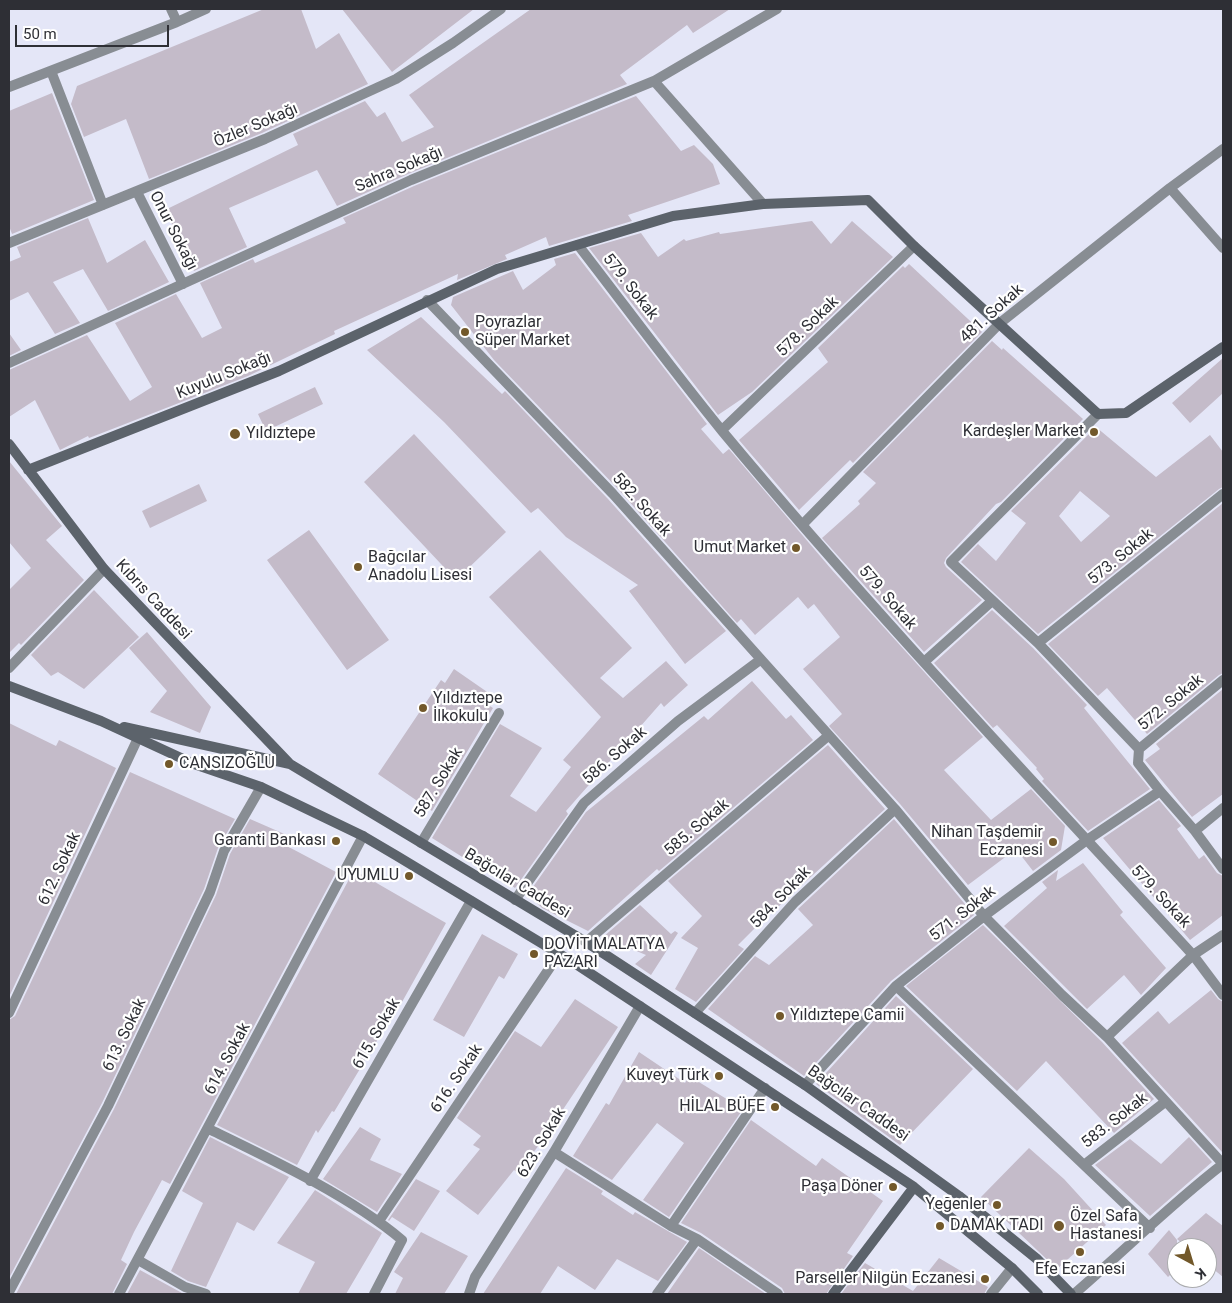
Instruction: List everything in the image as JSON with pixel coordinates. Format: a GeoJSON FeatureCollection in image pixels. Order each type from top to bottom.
{"type":"FeatureCollection","features":[{"type":"Feature","properties":{"kind":"main road","name":"Kuyulu Sokağı"},"geometry":{"type":"LineString","coordinates":[[28,470],[278,370],[426,300],[497,269],[673,216],[763,204],[868,200],[914,246],[1098,414]]}},
{"type":"Feature","properties":{"kind":"main road"},"geometry":{"type":"LineString","coordinates":[[1098,414],[1126,414],[1222,348]]}},
{"type":"Feature","properties":{"kind":"main road","name":"Kıbrıs Caddesi"},"geometry":{"type":"LineString","coordinates":[[9,444],[104,569],[290,764]]}},
{"type":"Feature","properties":{"kind":"main road","name":"Bağcılar Caddesi"},"geometry":{"type":"LineString","coordinates":[[9,686],[102,721],[194,764],[261,787],[363,836],[559,954],[914,1187],[1012,1268],[1038,1294]]}},
{"type":"Feature","properties":{"kind":"main road","name":"Bağcılar Caddesi"},"geometry":{"type":"LineString","coordinates":[[102,721],[208,747],[290,764],[586,942],[805,1084],[959,1196],[1037,1259],[1072,1294]]}},
{"type":"Feature","properties":{"kind":"main road"},"geometry":{"type":"LineString","coordinates":[[833,1294],[914,1187]]}},
{"type":"Feature","properties":{"kind":"street"},"geometry":{"type":"LineString","coordinates":[[171,9],[177,22]]}},
{"type":"Feature","properties":{"kind":"street"},"geometry":{"type":"LineString","coordinates":[[9,87],[206,9]]}},
{"type":"Feature","properties":{"kind":"street","name":"Özler Sokağı"},"geometry":{"type":"LineString","coordinates":[[9,243],[265,139],[396,79],[453,43],[501,9]]}},
{"type":"Feature","properties":{"kind":"street","name":"Sahra Sokağı"},"geometry":{"type":"LineString","coordinates":[[9,363],[411,180],[654,81],[777,9]]}},
{"type":"Feature","properties":{"kind":"street"},"geometry":{"type":"LineString","coordinates":[[50,71],[103,205]]}},
{"type":"Feature","properties":{"kind":"street"},"geometry":{"type":"LineString","coordinates":[[654,81],[763,204]]}},
{"type":"Feature","properties":{"kind":"street","name":"481. Sokak"},"geometry":{"type":"LineString","coordinates":[[802,524],[1000,323],[1170,188],[1223,149]]}},
{"type":"Feature","properties":{"kind":"street"},"geometry":{"type":"LineString","coordinates":[[1170,188],[1223,247]]}},
{"type":"Feature","properties":{"kind":"street","name":"Onur Sokağı"},"geometry":{"type":"LineString","coordinates":[[137,192],[183,284]]}},
{"type":"Feature","properties":{"kind":"street","name":"579. Sokak"},"geometry":{"type":"LineString","coordinates":[[578,245],[722,430],[802,524],[924,662],[1193,955],[1223,995]]}},
{"type":"Feature","properties":{"kind":"street","name":"578. Sokak"},"geometry":{"type":"LineString","coordinates":[[722,430],[914,246]]}},
{"type":"Feature","properties":{"kind":"street","name":"582. Sokak"},"geometry":{"type":"LineString","coordinates":[[426,300],[613,494],[895,809],[984,916],[1062,995],[1107,1037],[1223,1164]]}},
{"type":"Feature","properties":{"kind":"street"},"geometry":{"type":"LineString","coordinates":[[1098,414],[951,562],[1038,643],[1139,749],[1138,763],[1195,831],[1223,869]]}},
{"type":"Feature","properties":{"kind":"street","name":"573. Sokak"},"geometry":{"type":"LineString","coordinates":[[1038,643],[1223,494]]}},
{"type":"Feature","properties":{"kind":"street"},"geometry":{"type":"LineString","coordinates":[[9,668],[104,569]]}},
{"type":"Feature","properties":{"kind":"street"},"geometry":{"type":"LineString","coordinates":[[924,662],[992,601]]}},
{"type":"Feature","properties":{"kind":"street","name":"586. Sokak"},"geometry":{"type":"LineString","coordinates":[[515,900],[584,803],[678,721],[760,660]]}},
{"type":"Feature","properties":{"kind":"street","name":"572. Sokak"},"geometry":{"type":"LineString","coordinates":[[1139,749],[1223,680]]}},
{"type":"Feature","properties":{"kind":"street","name":"587. Sokak"},"geometry":{"type":"LineString","coordinates":[[421,843],[499,714]]}},
{"type":"Feature","properties":{"kind":"street","name":"585. Sokak"},"geometry":{"type":"LineString","coordinates":[[586,942],[828,736]]}},
{"type":"Feature","properties":{"kind":"street","name":"612. Sokak"},"geometry":{"type":"LineString","coordinates":[[9,1013],[138,738]]}},
{"type":"Feature","properties":{"kind":"street","name":"613. Sokak"},"geometry":{"type":"LineString","coordinates":[[9,1292],[108,1106],[210,892],[224,851],[261,787]]}},
{"type":"Feature","properties":{"kind":"street","name":"571. Sokak"},"geometry":{"type":"LineString","coordinates":[[805,1084],[896,986],[984,916],[1087,840],[1160,791]]}},
{"type":"Feature","properties":{"kind":"street"},"geometry":{"type":"LineString","coordinates":[[1195,831],[1223,808]]}},
{"type":"Feature","properties":{"kind":"street","name":"584. Sokak"},"geometry":{"type":"LineString","coordinates":[[696,1013],[795,902],[895,809]]}},
{"type":"Feature","properties":{"kind":"street","name":"614. Sokak"},"geometry":{"type":"LineString","coordinates":[[119,1294],[363,836]]}},
{"type":"Feature","properties":{"kind":"street","name":"615. Sokak"},"geometry":{"type":"LineString","coordinates":[[310,1181],[471,901]]}},
{"type":"Feature","properties":{"kind":"street"},"geometry":{"type":"LineString","coordinates":[[1107,1037],[1193,955],[1223,935]]}},
{"type":"Feature","properties":{"kind":"street","name":"616. Sokak"},"geometry":{"type":"LineString","coordinates":[[380,1221],[559,954]]}},
{"type":"Feature","properties":{"kind":"street"},"geometry":{"type":"LineString","coordinates":[[896,986],[1150,1228]]}},
{"type":"Feature","properties":{"kind":"street","name":"623. Sokak"},"geometry":{"type":"LineString","coordinates":[[469,1294],[476,1277],[554,1152],[640,1006]]}},
{"type":"Feature","properties":{"kind":"street"},"geometry":{"type":"LineString","coordinates":[[671,1226],[765,1088]]}},
{"type":"Feature","properties":{"kind":"street","name":"583. Sokak"},"geometry":{"type":"LineString","coordinates":[[1084,1164],[1165,1102]]}},
{"type":"Feature","properties":{"kind":"street"},"geometry":{"type":"LineString","coordinates":[[208,1129],[310,1181],[380,1221],[402,1240],[374,1294]]}},
{"type":"Feature","properties":{"kind":"street"},"geometry":{"type":"LineString","coordinates":[[554,1152],[671,1226],[697,1239],[778,1294]]}},
{"type":"Feature","properties":{"kind":"street"},"geometry":{"type":"LineString","coordinates":[[1072,1294],[1150,1228],[1187,1192],[1223,1164]]}},
{"type":"Feature","properties":{"kind":"street"},"geometry":{"type":"LineString","coordinates":[[658,1294],[697,1239]]}},
{"type":"Feature","properties":{"kind":"street"},"geometry":{"type":"LineString","coordinates":[[138,1260],[185,1287],[206,1294]]}},
{"type":"Feature","properties":{"kind":"street"},"geometry":{"type":"LineString","coordinates":[[991,1294],[1012,1268]]}},
{"type":"Feature","properties":{"kind":"building"},"geometry":{"type":"Polygon","coordinates":[[[264,9],[301,9],[316,49],[339,33],[368,84],[262,133],[149,179],[126,119],[84,137],[71,104],[77,86],[264,9]]]}},
{"type":"Feature","properties":{"kind":"building"},"geometry":{"type":"Polygon","coordinates":[[[342,9],[474,9],[392,72],[342,9]]]}},
{"type":"Feature","properties":{"kind":"building"},"geometry":{"type":"Polygon","coordinates":[[[531,9],[730,9],[693,33],[687,25],[620,75],[627,84],[408,174],[337,206],[317,170],[229,208],[247,247],[194,271],[165,210],[298,145],[293,134],[365,101],[377,117],[385,112],[402,142],[434,127],[409,95],[531,9]]]}},
{"type":"Feature","properties":{"kind":"building"},"geometry":{"type":"Polygon","coordinates":[[[52,93],[94,200],[12,234],[9,226],[9,111],[52,93]]]}},
{"type":"Feature","properties":{"kind":"building"},"geometry":{"type":"Polygon","coordinates":[[[636,96],[681,151],[694,145],[713,164],[720,184],[628,215],[632,221],[549,246],[546,237],[505,255],[507,259],[457,280],[458,274],[334,331],[335,334],[248,376],[89,438],[88,436],[60,450],[35,400],[9,417],[9,370],[87,335],[130,401],[152,387],[115,323],[176,294],[202,338],[222,328],[200,283],[253,259],[255,263],[346,223],[343,218],[414,186],[636,96]]]}},
{"type":"Feature","properties":{"kind":"building"},"geometry":{"type":"Polygon","coordinates":[[[88,218],[107,263],[145,240],[169,282],[108,311],[83,269],[53,282],[80,323],[55,334],[28,292],[9,301],[9,262],[21,257],[17,247],[88,218]]]}},
{"type":"Feature","properties":{"kind":"building"},"geometry":{"type":"Polygon","coordinates":[[[812,221],[831,244],[852,221],[893,257],[752,392],[718,415],[589,248],[641,233],[658,257],[684,239],[686,241],[719,232],[720,234],[812,221]]]}},
{"type":"Feature","properties":{"kind":"building"},"geometry":{"type":"Polygon","coordinates":[[[575,253],[707,424],[701,429],[723,454],[729,449],[832,570],[983,737],[944,770],[991,820],[1031,789],[1065,826],[1061,850],[1033,871],[1016,849],[968,885],[900,804],[829,726],[842,714],[803,669],[840,637],[814,604],[808,609],[798,597],[755,635],[741,619],[737,623],[618,489],[494,360],[451,305],[453,297],[513,271],[523,290],[556,265],[554,259],[575,253]]]}},
{"type":"Feature","properties":{"kind":"building"},"geometry":{"type":"Polygon","coordinates":[[[909,264],[982,332],[853,463],[850,460],[799,510],[739,440],[828,362],[818,348],[903,266],[905,268],[909,264]]]}},
{"type":"Feature","properties":{"kind":"building"},"geometry":{"type":"Polygon","coordinates":[[[421,317],[502,394],[505,391],[608,499],[726,631],[685,664],[629,591],[638,585],[566,537],[538,508],[531,513],[444,422],[367,350],[421,317]]]}},
{"type":"Feature","properties":{"kind":"building"},"geometry":{"type":"Polygon","coordinates":[[[9,333],[21,350],[9,356],[9,333]]]}},
{"type":"Feature","properties":{"kind":"building"},"geometry":{"type":"Polygon","coordinates":[[[992,341],[1002,350],[1003,348],[1083,419],[1001,502],[996,504],[946,558],[944,563],[946,567],[982,600],[924,652],[822,538],[860,504],[858,501],[876,483],[863,472],[992,341]]]}},
{"type":"Feature","properties":{"kind":"building"},"geometry":{"type":"Polygon","coordinates":[[[1223,358],[1223,393],[1190,423],[1172,403],[1223,358]]]}},
{"type":"Feature","properties":{"kind":"building"},"geometry":{"type":"Polygon","coordinates":[[[315,387],[323,404],[266,431],[258,414],[315,387]]]}},
{"type":"Feature","properties":{"kind":"building"},"geometry":{"type":"Polygon","coordinates":[[[1096,427],[1156,477],[1210,435],[1223,452],[1223,487],[1038,634],[961,562],[978,544],[996,561],[1026,523],[1011,511],[1096,427]],[[1080,491],[1059,516],[1081,542],[1110,516],[1080,491]]]}},
{"type":"Feature","properties":{"kind":"building"},"geometry":{"type":"Polygon","coordinates":[[[414,434],[506,532],[456,580],[364,482],[414,434]]]}},
{"type":"Feature","properties":{"kind":"building"},"geometry":{"type":"Polygon","coordinates":[[[9,461],[62,526],[46,540],[84,580],[21,645],[19,643],[9,653],[9,590],[31,568],[9,542],[9,461]]]}},
{"type":"Feature","properties":{"kind":"building"},"geometry":{"type":"Polygon","coordinates":[[[199,484],[207,501],[150,528],[142,511],[199,484]]]}},
{"type":"Feature","properties":{"kind":"building"},"geometry":{"type":"Polygon","coordinates":[[[1223,503],[1223,673],[1147,734],[1107,688],[1098,696],[1048,644],[1223,503]]]}},
{"type":"Feature","properties":{"kind":"building"},"geometry":{"type":"Polygon","coordinates":[[[309,530],[389,640],[347,670],[267,560],[309,530]]]}},
{"type":"Feature","properties":{"kind":"building"},"geometry":{"type":"Polygon","coordinates":[[[540,550],[632,648],[600,678],[623,698],[666,661],[688,685],[664,707],[661,703],[566,811],[568,814],[515,888],[474,861],[472,863],[432,838],[500,724],[542,748],[510,796],[536,812],[571,767],[563,760],[601,717],[489,597],[540,550]]]}},
{"type":"Feature","properties":{"kind":"building"},"geometry":{"type":"Polygon","coordinates":[[[94,590],[139,637],[84,689],[58,672],[51,676],[31,655],[94,590]]]}},
{"type":"Feature","properties":{"kind":"building"},"geometry":{"type":"Polygon","coordinates":[[[992,610],[1033,648],[1087,705],[1084,708],[1150,789],[1088,831],[1042,781],[1044,779],[1037,768],[997,725],[993,728],[934,663],[992,610]]]}},
{"type":"Feature","properties":{"kind":"building"},"geometry":{"type":"Polygon","coordinates":[[[147,632],[211,707],[200,733],[150,712],[167,691],[129,648],[147,632]]]}},
{"type":"Feature","properties":{"kind":"building"},"geometry":{"type":"Polygon","coordinates":[[[454,669],[493,696],[488,705],[493,708],[432,811],[378,774],[441,680],[445,683],[454,669]]]}},
{"type":"Feature","properties":{"kind":"building"},"geometry":{"type":"Polygon","coordinates":[[[752,681],[786,719],[791,715],[813,740],[659,871],[657,869],[588,931],[542,908],[528,894],[586,812],[704,716],[708,720],[752,681]]]}},
{"type":"Feature","properties":{"kind":"building"},"geometry":{"type":"Polygon","coordinates":[[[1223,689],[1223,794],[1192,817],[1145,760],[1160,749],[1156,744],[1223,689]]]}},
{"type":"Feature","properties":{"kind":"building"},"geometry":{"type":"Polygon","coordinates":[[[9,723],[56,746],[59,740],[116,768],[9,997],[9,723]]]}},
{"type":"Feature","properties":{"kind":"building"},"geometry":{"type":"Polygon","coordinates":[[[828,745],[885,809],[738,945],[744,949],[696,1002],[675,989],[698,948],[681,938],[702,916],[668,881],[828,745]]]}},
{"type":"Feature","properties":{"kind":"building"},"geometry":{"type":"Polygon","coordinates":[[[130,772],[235,819],[218,848],[204,889],[102,1103],[9,1278],[9,1020],[15,1016],[130,772]]]}},
{"type":"Feature","properties":{"kind":"building"},"geometry":{"type":"Polygon","coordinates":[[[1159,800],[1181,826],[1177,829],[1199,859],[1204,855],[1217,873],[1223,876],[1223,915],[1190,940],[1103,838],[1159,800]]]}},
{"type":"Feature","properties":{"kind":"building"},"geometry":{"type":"Polygon","coordinates":[[[250,819],[289,836],[285,845],[336,872],[170,1184],[162,1180],[134,1232],[121,1260],[127,1264],[112,1294],[16,1294],[114,1109],[216,895],[230,854],[250,819]]]}},
{"type":"Feature","properties":{"kind":"building"},"geometry":{"type":"Polygon","coordinates":[[[894,819],[974,915],[891,981],[804,1076],[708,1009],[755,956],[769,965],[813,925],[798,909],[894,819]]]}},
{"type":"Feature","properties":{"kind":"building"},"geometry":{"type":"Polygon","coordinates":[[[1083,863],[1123,912],[1120,915],[1166,968],[1141,995],[1124,975],[1087,1009],[1004,926],[1047,888],[1042,882],[1058,870],[1056,881],[1083,863]]]}},
{"type":"Feature","properties":{"kind":"building"},"geometry":{"type":"Polygon","coordinates":[[[354,870],[446,923],[392,1020],[390,1019],[334,1112],[332,1111],[318,1133],[316,1130],[297,1165],[217,1125],[354,870]]]}},
{"type":"Feature","properties":{"kind":"building"},"geometry":{"type":"Polygon","coordinates":[[[640,905],[671,934],[675,931],[678,933],[651,975],[635,964],[646,955],[603,937],[640,905]]]}},
{"type":"Feature","properties":{"kind":"building"},"geometry":{"type":"Polygon","coordinates":[[[983,925],[1102,1042],[1154,1099],[1114,1133],[1046,1061],[1017,1091],[906,986],[983,925]]]}},
{"type":"Feature","properties":{"kind":"building"},"geometry":{"type":"Polygon","coordinates":[[[482,934],[518,954],[504,979],[499,976],[464,1037],[433,1020],[482,934]]]}},
{"type":"Feature","properties":{"kind":"building"},"geometry":{"type":"Polygon","coordinates":[[[1211,990],[1223,1002],[1222,1152],[1122,1043],[1158,1011],[1169,1024],[1211,990]]]}},
{"type":"Feature","properties":{"kind":"building"},"geometry":{"type":"Polygon","coordinates":[[[896,996],[973,1069],[900,1145],[816,1084],[896,996]]]}},
{"type":"Feature","properties":{"kind":"building"},"geometry":{"type":"Polygon","coordinates":[[[575,999],[618,1027],[542,1141],[518,1173],[514,1170],[478,1215],[446,1191],[480,1149],[473,1145],[481,1136],[457,1118],[515,1031],[541,1047],[575,999]]]}},
{"type":"Feature","properties":{"kind":"building"},"geometry":{"type":"Polygon","coordinates":[[[639,1052],[685,1083],[689,1076],[743,1109],[669,1217],[643,1200],[684,1143],[657,1123],[612,1180],[573,1156],[606,1103],[609,1105],[639,1052]]]}},
{"type":"Feature","properties":{"kind":"building"},"geometry":{"type":"Polygon","coordinates":[[[751,1120],[816,1166],[822,1158],[883,1201],[847,1253],[853,1256],[826,1294],[785,1294],[782,1288],[701,1233],[681,1223],[751,1120]]]}},
{"type":"Feature","properties":{"kind":"building"},"geometry":{"type":"Polygon","coordinates":[[[360,1127],[381,1139],[370,1160],[402,1174],[377,1212],[323,1179],[360,1127]]]}},
{"type":"Feature","properties":{"kind":"building"},"geometry":{"type":"Polygon","coordinates":[[[210,1137],[289,1177],[254,1231],[237,1222],[206,1287],[188,1281],[171,1271],[203,1203],[182,1191],[210,1137]]]}},
{"type":"Feature","properties":{"kind":"building"},"geometry":{"type":"Polygon","coordinates":[[[1189,1137],[1212,1162],[1150,1216],[1095,1165],[1130,1139],[1161,1164],[1189,1137]]]}},
{"type":"Feature","properties":{"kind":"building"},"geometry":{"type":"Polygon","coordinates":[[[1029,1148],[1064,1179],[1106,1225],[1057,1269],[981,1197],[1029,1148]]]}},
{"type":"Feature","properties":{"kind":"building"},"geometry":{"type":"Polygon","coordinates":[[[566,1168],[603,1191],[601,1194],[633,1215],[635,1212],[687,1242],[658,1281],[617,1259],[595,1290],[558,1266],[540,1294],[483,1294],[566,1168]]]}},
{"type":"Feature","properties":{"kind":"building"},"geometry":{"type":"Polygon","coordinates":[[[416,1179],[440,1191],[414,1231],[392,1217],[388,1220],[416,1179]]]}},
{"type":"Feature","properties":{"kind":"building"},"geometry":{"type":"Polygon","coordinates":[[[315,1190],[382,1233],[346,1294],[298,1294],[315,1262],[277,1243],[315,1190]]]}},
{"type":"Feature","properties":{"kind":"building"},"geometry":{"type":"Polygon","coordinates":[[[1206,1213],[1223,1226],[1223,1277],[1217,1272],[1217,1238],[1178,1238],[1206,1213]]]}},
{"type":"Feature","properties":{"kind":"building"},"geometry":{"type":"Polygon","coordinates":[[[1169,1230],[1175,1238],[1167,1238],[1167,1276],[1148,1254],[1169,1230]]]}},
{"type":"Feature","properties":{"kind":"building"},"geometry":{"type":"Polygon","coordinates":[[[421,1232],[468,1256],[444,1294],[395,1294],[403,1278],[394,1272],[421,1232]]]}},
{"type":"Feature","properties":{"kind":"building"},"geometry":{"type":"Polygon","coordinates":[[[699,1248],[766,1294],[667,1294],[699,1248]]]}},
{"type":"Feature","properties":{"kind":"building"},"geometry":{"type":"Polygon","coordinates":[[[939,1258],[988,1287],[984,1294],[841,1294],[865,1263],[913,1291],[939,1258]]]}},
{"type":"Feature","properties":{"kind":"building"},"geometry":{"type":"Polygon","coordinates":[[[140,1270],[182,1293],[185,1294],[127,1294],[140,1270]]]}},
{"type":"Feature","properties":{"kind":"place","name":"Poyrazlar Süper Market"},"geometry":{"type":"Point","coordinates":[465,332]}},
{"type":"Feature","properties":{"kind":"place","name":"Kardeşler Market"},"geometry":{"type":"Point","coordinates":[1094,432]}},
{"type":"Feature","properties":{"kind":"place","name":"Yıldıztepe"},"geometry":{"type":"Point","coordinates":[235,434]}},
{"type":"Feature","properties":{"kind":"place","name":"Umut Market"},"geometry":{"type":"Point","coordinates":[796,548]}},
{"type":"Feature","properties":{"kind":"place","name":"Bağcılar Anadolu Lisesi"},"geometry":{"type":"Point","coordinates":[358,567]}},
{"type":"Feature","properties":{"kind":"place","name":"Yıldıztepe İlkokulu"},"geometry":{"type":"Point","coordinates":[423,708]}},
{"type":"Feature","properties":{"kind":"place","name":"CANSIZOĞLU"},"geometry":{"type":"Point","coordinates":[169,764]}},
{"type":"Feature","properties":{"kind":"place","name":"Garanti Bankası"},"geometry":{"type":"Point","coordinates":[336,841]}},
{"type":"Feature","properties":{"kind":"place","name":"Nihan Taşdemir Eczanesi"},"geometry":{"type":"Point","coordinates":[1053,842]}},
{"type":"Feature","properties":{"kind":"place","name":"UYUMLU"},"geometry":{"type":"Point","coordinates":[409,876]}},
{"type":"Feature","properties":{"kind":"place","name":"DOVİT MALATYA PAZARI"},"geometry":{"type":"Point","coordinates":[534,954]}},
{"type":"Feature","properties":{"kind":"place","name":"Yıldıztepe Camii"},"geometry":{"type":"Point","coordinates":[780,1016]}},
{"type":"Feature","properties":{"kind":"place","name":"Kuveyt Türk"},"geometry":{"type":"Point","coordinates":[719,1076]}},
{"type":"Feature","properties":{"kind":"place","name":"HİLAL BÜFE"},"geometry":{"type":"Point","coordinates":[775,1107]}},
{"type":"Feature","properties":{"kind":"place","name":"Paşa Döner"},"geometry":{"type":"Point","coordinates":[893,1187]}},
{"type":"Feature","properties":{"kind":"place","name":"Yeğenler"},"geometry":{"type":"Point","coordinates":[997,1205]}},
{"type":"Feature","properties":{"kind":"place","name":"DAMAK TADI"},"geometry":{"type":"Point","coordinates":[940,1226]}},
{"type":"Feature","properties":{"kind":"place","name":"Özel Safa Hastanesi"},"geometry":{"type":"Point","coordinates":[1059,1226]}},
{"type":"Feature","properties":{"kind":"place","name":"Efe Eczanesi"},"geometry":{"type":"Point","coordinates":[1080,1252]}},
{"type":"Feature","properties":{"kind":"place","name":"Parseller Nilgün Eczanesi"},"geometry":{"type":"Point","coordinates":[985,1279]}}]}
